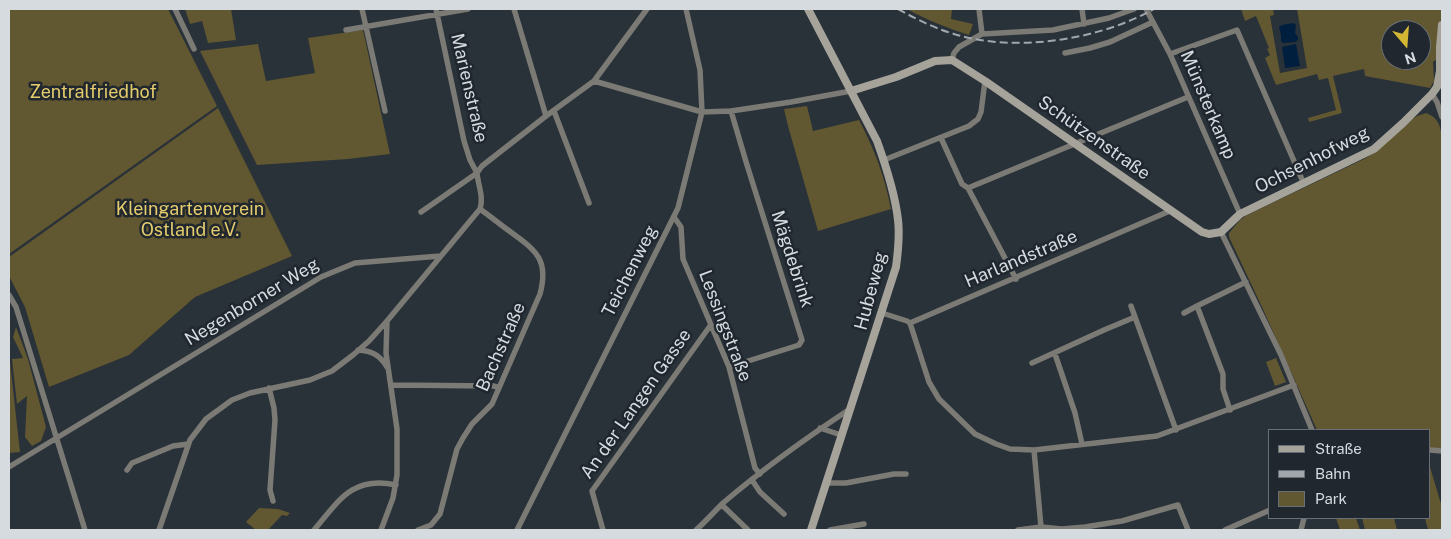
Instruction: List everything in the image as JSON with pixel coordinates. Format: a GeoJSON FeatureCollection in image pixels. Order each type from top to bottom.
{"type":"FeatureCollection","features":[{"type":"Feature","properties":{"kind":"street"},"geometry":{"type":"LineString","coordinates":[[175,9],[194,48]]}},
{"type":"Feature","properties":{"kind":"street"},"geometry":{"type":"LineString","coordinates":[[362,9],[386,111]]}},
{"type":"Feature","properties":{"kind":"street"},"geometry":{"type":"LineString","coordinates":[[346,30],[436,11],[468,9]]}},
{"type":"Feature","properties":{"kind":"street"},"geometry":{"type":"LineString","coordinates":[[514,9],[546,116]]}},
{"type":"Feature","properties":{"kind":"street"},"geometry":{"type":"LineString","coordinates":[[420,212],[477,173],[482,166],[594,81],[647,9]]}},
{"type":"Feature","properties":{"kind":"street","name":"Teichenweg"},"geometry":{"type":"LineString","coordinates":[[517,530],[678,208],[702,112],[700,70],[686,9]]}},
{"type":"Feature","properties":{"kind":"street","name":"Hubeweg"},"geometry":{"type":"LineString","coordinates":[[808,9],[877,141],[892,189],[898,220],[899,244],[896,267],[882,313],[850,409],[839,435],[828,483],[811,530]]}},
{"type":"Feature","properties":{"kind":"street"},"geometry":{"type":"LineString","coordinates":[[979,9],[982,34]]}},
{"type":"Feature","properties":{"kind":"street"},"geometry":{"type":"LineString","coordinates":[[1082,9],[1084,24]]}},
{"type":"Feature","properties":{"kind":"street"},"geometry":{"type":"LineString","coordinates":[[594,81],[702,112],[731,111],[851,91],[896,77],[935,61],[952,60],[954,53],[959,47],[982,34],[1053,30],[1109,18],[1134,9]]}},
{"type":"Feature","properties":{"kind":"street","name":"Münsterkamp"},"geometry":{"type":"LineString","coordinates":[[1146,9],[1170,54],[1240,214]]}},
{"type":"Feature","properties":{"kind":"street","name":"Marienstraße"},"geometry":{"type":"LineString","coordinates":[[436,11],[464,141],[470,160],[477,173]]}},
{"type":"Feature","properties":{"kind":"street"},"geometry":{"type":"LineString","coordinates":[[1064,53],[1110,42],[1153,22]]}},
{"type":"Feature","properties":{"kind":"street"},"geometry":{"type":"LineString","coordinates":[[1442,26],[1439,79],[1437,87],[1432,94],[1442,117]]}},
{"type":"Feature","properties":{"kind":"street"},"geometry":{"type":"LineString","coordinates":[[1170,54],[1237,30],[1304,184]]}},
{"type":"Feature","properties":{"kind":"street","name":"Schützenstraße"},"geometry":{"type":"LineString","coordinates":[[952,60],[1202,232],[1209,234],[1223,230]]}},
{"type":"Feature","properties":{"kind":"street"},"geometry":{"type":"LineString","coordinates":[[884,160],[969,126],[978,118],[981,112],[985,82]]}},
{"type":"Feature","properties":{"kind":"street","name":"Ochsenhofweg"},"geometry":{"type":"LineString","coordinates":[[1223,230],[1240,214],[1374,149],[1432,94]]}},
{"type":"Feature","properties":{"kind":"street"},"geometry":{"type":"LineString","coordinates":[[968,188],[1188,97]]}},
{"type":"Feature","properties":{"kind":"street"},"geometry":{"type":"LineString","coordinates":[[554,111],[589,203]]}},
{"type":"Feature","properties":{"kind":"street","name":"Mägdebrink"},"geometry":{"type":"LineString","coordinates":[[729,367],[799,345],[802,340],[746,165],[731,111]]}},
{"type":"Feature","properties":{"kind":"street"},"geometry":{"type":"LineString","coordinates":[[941,138],[962,184],[968,188],[1016,278]]}},
{"type":"Feature","properties":{"kind":"street"},"geometry":{"type":"LineString","coordinates":[[159,530],[188,444],[197,429],[218,409],[241,396],[310,380],[332,371],[358,350],[387,321],[480,209],[482,196],[477,173]]}},
{"type":"Feature","properties":{"kind":"street","name":"Bachstraße"},"geometry":{"type":"LineString","coordinates":[[418,530],[431,525],[440,514],[457,449],[472,424],[492,404],[544,282],[543,269],[538,256],[531,247],[480,209]]}},
{"type":"Feature","properties":{"kind":"street","name":"Harlandstraße"},"geometry":{"type":"LineString","coordinates":[[910,323],[1172,210]]}},
{"type":"Feature","properties":{"kind":"street","name":"Lessingstraße"},"geometry":{"type":"LineString","coordinates":[[674,217],[681,227],[683,259],[729,367],[755,468],[760,474]]}},
{"type":"Feature","properties":{"kind":"street"},"geometry":{"type":"LineString","coordinates":[[1223,230],[1294,385],[1312,429]]}},
{"type":"Feature","properties":{"kind":"street","name":"Negenborner Weg"},"geometry":{"type":"LineString","coordinates":[[9,467],[321,277],[355,263],[440,256]]}},
{"type":"Feature","properties":{"kind":"street"},"geometry":{"type":"LineString","coordinates":[[1184,313],[1246,282]]}},
{"type":"Feature","properties":{"kind":"street"},"geometry":{"type":"LineString","coordinates":[[9,295],[16,307],[85,530]]}},
{"type":"Feature","properties":{"kind":"street"},"geometry":{"type":"LineString","coordinates":[[1131,306],[1176,430]]}},
{"type":"Feature","properties":{"kind":"street"},"geometry":{"type":"LineString","coordinates":[[1198,306],[1223,374],[1223,389],[1230,410]]}},
{"type":"Feature","properties":{"kind":"street"},"geometry":{"type":"LineString","coordinates":[[882,313],[907,320],[910,323],[929,382],[939,399],[960,422],[975,434],[1010,449],[1034,450],[1157,436],[1294,385]]}},
{"type":"Feature","properties":{"kind":"street"},"geometry":{"type":"LineString","coordinates":[[1032,363],[1135,317]]}},
{"type":"Feature","properties":{"kind":"street"},"geometry":{"type":"LineString","coordinates":[[381,530],[393,498],[398,475],[397,429],[386,353],[387,321]]}},
{"type":"Feature","properties":{"kind":"street","name":"An der Langen Gasse"},"geometry":{"type":"LineString","coordinates":[[603,530],[592,491],[710,326]]}},
{"type":"Feature","properties":{"kind":"street"},"geometry":{"type":"LineString","coordinates":[[358,350],[377,354],[389,370]]}},
{"type":"Feature","properties":{"kind":"street"},"geometry":{"type":"LineString","coordinates":[[1055,354],[1076,413],[1082,444]]}},
{"type":"Feature","properties":{"kind":"street"},"geometry":{"type":"LineString","coordinates":[[391,385],[494,386],[499,388]]}},
{"type":"Feature","properties":{"kind":"street"},"geometry":{"type":"LineString","coordinates":[[269,388],[275,420],[270,490],[273,501]]}},
{"type":"Feature","properties":{"kind":"street"},"geometry":{"type":"LineString","coordinates":[[699,529],[722,505],[752,480],[820,428],[850,409]]}},
{"type":"Feature","properties":{"kind":"street"},"geometry":{"type":"LineString","coordinates":[[820,428],[839,435]]}},
{"type":"Feature","properties":{"kind":"street"},"geometry":{"type":"LineString","coordinates":[[127,470],[132,463],[174,446],[188,444]]}},
{"type":"Feature","properties":{"kind":"street"},"geometry":{"type":"LineString","coordinates":[[1034,450],[1041,527]]}},
{"type":"Feature","properties":{"kind":"street"},"geometry":{"type":"LineString","coordinates":[[828,483],[846,483],[894,474],[906,474]]}},
{"type":"Feature","properties":{"kind":"street"},"geometry":{"type":"LineString","coordinates":[[752,480],[760,492],[784,514]]}},
{"type":"Feature","properties":{"kind":"street"},"geometry":{"type":"LineString","coordinates":[[314,530],[345,494],[362,485],[372,483],[396,485]]}},
{"type":"Feature","properties":{"kind":"street"},"geometry":{"type":"LineString","coordinates":[[722,505],[748,530]]}},
{"type":"Feature","properties":{"kind":"street"},"geometry":{"type":"LineString","coordinates":[[1018,530],[1041,527],[1062,529],[1088,528],[1145,515],[1178,505],[1188,530]]}},
{"type":"Feature","properties":{"kind":"street"},"geometry":{"type":"LineString","coordinates":[[1224,530],[1268,511]]}},
{"type":"Feature","properties":{"kind":"street"},"geometry":{"type":"LineString","coordinates":[[830,530],[853,528],[864,524]]}},
{"type":"Feature","properties":{"kind":"green space","name":"Zentralfriedhof"},"geometry":{"type":"Polygon","coordinates":[[[9,9],[168,9],[217,106],[9,254],[9,9]]]}},
{"type":"Feature","properties":{"kind":"green space"},"geometry":{"type":"Polygon","coordinates":[[[185,9],[231,9],[236,40],[208,43],[202,21],[190,24],[185,9]]]}},
{"type":"Feature","properties":{"kind":"green space"},"geometry":{"type":"Polygon","coordinates":[[[907,9],[952,9],[951,19],[973,24],[969,35],[922,17],[907,9]]]}},
{"type":"Feature","properties":{"kind":"green space"},"geometry":{"type":"Polygon","coordinates":[[[1241,9],[1273,9],[1274,15],[1270,16],[1280,73],[1307,68],[1297,9],[1442,9],[1437,59],[1433,62],[1434,81],[1430,88],[1365,76],[1364,69],[1333,76],[1342,113],[1309,122],[1308,118],[1336,110],[1328,78],[1319,80],[1317,74],[1276,85],[1265,58],[1270,55],[1267,49],[1269,48],[1256,16],[1245,21],[1241,9]]]}},
{"type":"Feature","properties":{"kind":"green space"},"geometry":{"type":"Polygon","coordinates":[[[363,30],[390,154],[348,159],[257,165],[200,51],[258,44],[266,81],[315,73],[308,38],[363,30]]]}},
{"type":"Feature","properties":{"kind":"green space"},"geometry":{"type":"Polygon","coordinates":[[[807,106],[813,131],[859,120],[878,163],[891,209],[818,231],[784,109],[807,106]]]}},
{"type":"Feature","properties":{"kind":"green space","name":"Kleingartenverein Ostland e.V."},"geometry":{"type":"Polygon","coordinates":[[[218,108],[292,256],[195,297],[129,355],[49,387],[25,307],[9,276],[9,257],[218,108]]]}},
{"type":"Feature","properties":{"kind":"green space"},"geometry":{"type":"Polygon","coordinates":[[[1426,113],[1433,117],[1437,121],[1442,136],[1442,449],[1431,448],[1431,429],[1317,429],[1229,237],[1229,233],[1247,215],[1364,159],[1376,152],[1417,116],[1426,113]]]}},
{"type":"Feature","properties":{"kind":"green space"},"geometry":{"type":"Polygon","coordinates":[[[16,327],[28,359],[46,427],[41,441],[32,446],[25,437],[27,396],[17,404],[12,359],[23,358],[13,337],[16,327]]]}},
{"type":"Feature","properties":{"kind":"green space"},"geometry":{"type":"Polygon","coordinates":[[[9,353],[20,452],[9,453],[9,353]]]}},
{"type":"Feature","properties":{"kind":"green space"},"geometry":{"type":"Polygon","coordinates":[[[1276,358],[1286,382],[1275,386],[1266,362],[1276,358]]]}},
{"type":"Feature","properties":{"kind":"green space"},"geometry":{"type":"Polygon","coordinates":[[[1431,470],[1442,507],[1442,530],[1428,530],[1425,519],[1431,519],[1431,470]]]}},
{"type":"Feature","properties":{"kind":"green space"},"geometry":{"type":"Polygon","coordinates":[[[259,508],[278,509],[290,513],[287,516],[282,515],[268,530],[256,530],[246,522],[259,508]]]}},
{"type":"Feature","properties":{"kind":"green space"},"geometry":{"type":"Polygon","coordinates":[[[1336,519],[1356,519],[1360,530],[1340,530],[1336,519]]]}},
{"type":"Feature","properties":{"kind":"green space"},"geometry":{"type":"Polygon","coordinates":[[[1362,519],[1394,519],[1397,530],[1365,530],[1362,519]]]}},
{"type":"Feature","properties":{"kind":"water"},"geometry":{"type":"Polygon","coordinates":[[[1293,23],[1296,25],[1295,33],[1298,40],[1283,43],[1279,27],[1293,23]]]}},
{"type":"Feature","properties":{"kind":"water"},"geometry":{"type":"Polygon","coordinates":[[[1296,44],[1300,66],[1285,68],[1282,47],[1296,44]]]}},
{"type":"Feature","properties":{"kind":"railway"},"geometry":{"type":"LineString","coordinates":[[898,9],[925,23],[954,34],[978,40],[1030,43],[1083,36],[1132,20],[1154,9]]}}]}
